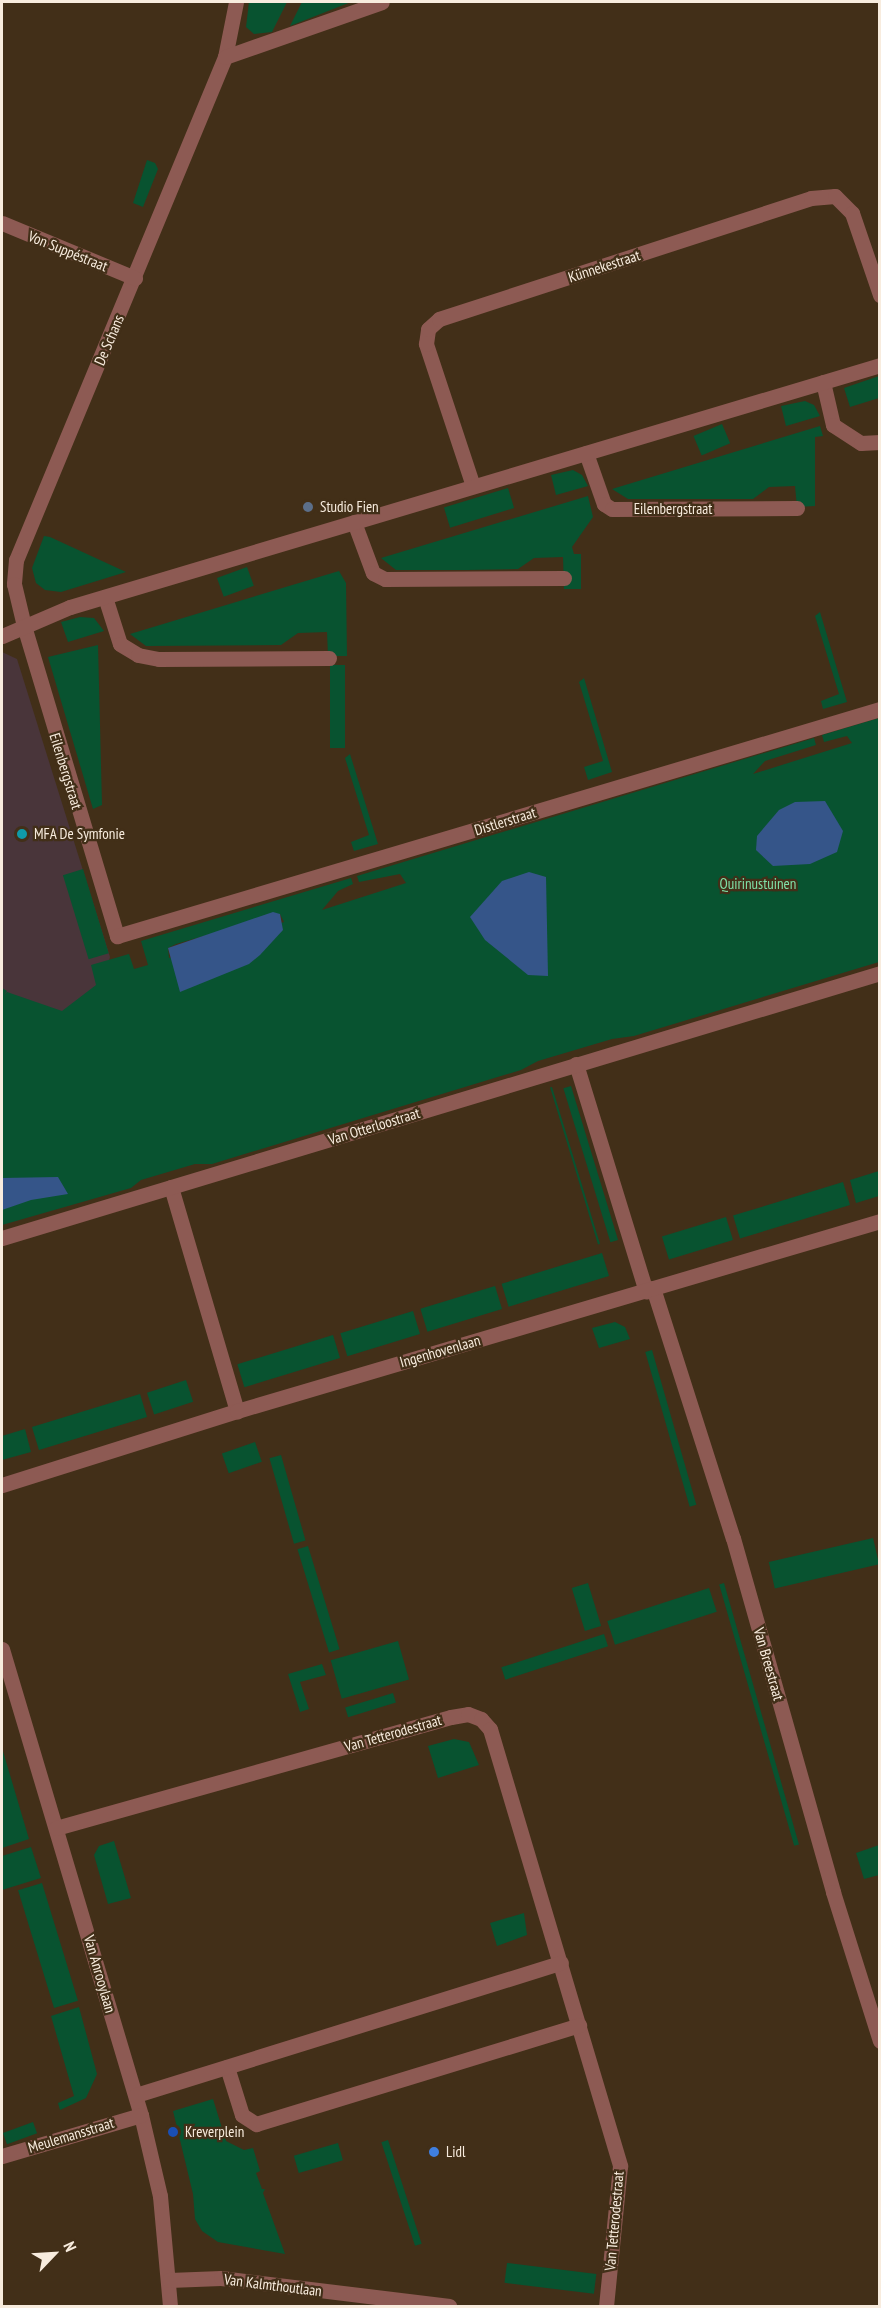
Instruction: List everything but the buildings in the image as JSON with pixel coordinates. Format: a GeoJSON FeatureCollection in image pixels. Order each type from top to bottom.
{"type":"FeatureCollection","features":[{"type":"Feature","properties":{"kind":"street","name":"De Schans"},"geometry":{"type":"LineString","coordinates":[[24,626],[14,584],[16,560],[225,57],[236,2]]}},
{"type":"Feature","properties":{"kind":"street"},"geometry":{"type":"LineString","coordinates":[[225,57],[381,2]]}},
{"type":"Feature","properties":{"kind":"street","name":"Künnekestraat"},"geometry":{"type":"LineString","coordinates":[[474,486],[426,344],[428,329],[439,319],[811,198],[835,196],[852,213],[879,294]]}},
{"type":"Feature","properties":{"kind":"street","name":"Von Suppéstraat"},"geometry":{"type":"LineString","coordinates":[[2,223],[135,278]]}},
{"type":"Feature","properties":{"kind":"street"},"geometry":{"type":"LineString","coordinates":[[2,636],[105,597],[879,365]]}},
{"type":"Feature","properties":{"kind":"street"},"geometry":{"type":"LineString","coordinates":[[823,382],[833,425],[861,442],[879,442]]}},
{"type":"Feature","properties":{"kind":"street","name":"Eilenbergstraat"},"geometry":{"type":"LineString","coordinates":[[586,453],[604,504],[612,509],[798,508]]}},
{"type":"Feature","properties":{"kind":"street"},"geometry":{"type":"LineString","coordinates":[[354,522],[373,573],[385,579],[564,578]]}},
{"type":"Feature","properties":{"kind":"street"},"geometry":{"type":"LineString","coordinates":[[105,597],[120,644],[138,655],[159,659],[329,658]]}},
{"type":"Feature","properties":{"kind":"street","name":"Eilenbergstraat"},"geometry":{"type":"LineString","coordinates":[[24,626],[112,924],[117,936],[131,935]]}},
{"type":"Feature","properties":{"kind":"street","name":"Distlerstraat"},"geometry":{"type":"LineString","coordinates":[[131,935],[879,709]]}},
{"type":"Feature","properties":{"kind":"street","name":"Van Otterloostraat"},"geometry":{"type":"LineString","coordinates":[[2,1238],[879,973]]}},
{"type":"Feature","properties":{"kind":"street"},"geometry":{"type":"LineString","coordinates":[[576,1064],[650,1289]]}},
{"type":"Feature","properties":{"kind":"street"},"geometry":{"type":"LineString","coordinates":[[171,1187],[237,1411]]}},
{"type":"Feature","properties":{"kind":"street","name":"Ingenhovenlaan"},"geometry":{"type":"LineString","coordinates":[[2,1485],[237,1411],[879,1221]]}},
{"type":"Feature","properties":{"kind":"street","name":"Van Breestraat"},"geometry":{"type":"LineString","coordinates":[[650,1289],[733,1538],[879,2041]]}},
{"type":"Feature","properties":{"kind":"street","name":"Van Anrooylaan"},"geometry":{"type":"LineString","coordinates":[[2,1648],[136,2095],[160,2196],[170,2307]]}},
{"type":"Feature","properties":{"kind":"street","name":"Van Tetterodestraat"},"geometry":{"type":"LineString","coordinates":[[56,1828],[468,1714],[481,1719],[490,1729],[620,2166],[606,2307]]}},
{"type":"Feature","properties":{"kind":"street"},"geometry":{"type":"LineString","coordinates":[[136,2095],[561,1963]]}},
{"type":"Feature","properties":{"kind":"street"},"geometry":{"type":"LineString","coordinates":[[227,2067],[242,2115],[256,2124],[579,2025]]}},
{"type":"Feature","properties":{"kind":"street","name":"Meulemansstraat"},"geometry":{"type":"LineString","coordinates":[[2,2156],[141,2115]]}},
{"type":"Feature","properties":{"kind":"street","name":"Van Kalmthoutlaan"},"geometry":{"type":"LineString","coordinates":[[169,2280],[221,2278],[447,2306]]}},
{"type":"Feature","properties":{"kind":"shaded area"},"geometry":{"type":"Polygon","coordinates":[[[2,652],[17,659],[110,957],[97,1004],[2,1075],[2,652]]]}},
{"type":"Feature","properties":{"kind":"green space"},"geometry":{"type":"Polygon","coordinates":[[[249,2],[287,2],[272,32],[254,34],[246,27],[249,2]]]}},
{"type":"Feature","properties":{"kind":"green space"},"geometry":{"type":"Polygon","coordinates":[[[302,2],[351,2],[290,26],[302,2]]]}},
{"type":"Feature","properties":{"kind":"green space"},"geometry":{"type":"Polygon","coordinates":[[[147,160],[155,163],[158,169],[143,207],[133,203],[147,160]]]}},
{"type":"Feature","properties":{"kind":"green space"},"geometry":{"type":"Polygon","coordinates":[[[879,376],[879,398],[850,407],[844,388],[879,376]]]}},
{"type":"Feature","properties":{"kind":"green space"},"geometry":{"type":"Polygon","coordinates":[[[805,401],[814,405],[820,416],[786,426],[781,406],[805,401]]]}},
{"type":"Feature","properties":{"kind":"green space"},"geometry":{"type":"Polygon","coordinates":[[[722,424],[730,443],[702,455],[693,436],[722,424]]]}},
{"type":"Feature","properties":{"kind":"green space"},"geometry":{"type":"Polygon","coordinates":[[[820,426],[823,436],[815,437],[815,506],[797,507],[795,486],[769,487],[753,499],[628,499],[612,489],[820,426]]]}},
{"type":"Feature","properties":{"kind":"green space"},"geometry":{"type":"Polygon","coordinates":[[[573,470],[582,475],[588,486],[556,495],[551,475],[573,470]]]}},
{"type":"Feature","properties":{"kind":"green space"},"geometry":{"type":"Polygon","coordinates":[[[508,488],[514,508],[450,528],[444,508],[508,488]]]}},
{"type":"Feature","properties":{"kind":"green space"},"geometry":{"type":"Polygon","coordinates":[[[588,496],[593,517],[572,547],[574,554],[581,554],[581,589],[564,589],[563,557],[534,558],[518,569],[467,570],[396,570],[381,558],[588,496]]]}},
{"type":"Feature","properties":{"kind":"green space"},"geometry":{"type":"Polygon","coordinates":[[[44,536],[126,572],[61,592],[45,590],[36,583],[32,568],[44,536]]]}},
{"type":"Feature","properties":{"kind":"green space"},"geometry":{"type":"Polygon","coordinates":[[[247,567],[254,586],[224,597],[217,578],[247,567]]]}},
{"type":"Feature","properties":{"kind":"green space"},"geometry":{"type":"Polygon","coordinates":[[[339,571],[346,583],[347,656],[328,656],[327,632],[298,633],[281,645],[146,646],[130,634],[339,571]]]}},
{"type":"Feature","properties":{"kind":"green space"},"geometry":{"type":"Polygon","coordinates":[[[820,612],[847,702],[823,709],[821,701],[839,694],[815,616],[820,612]]]}},
{"type":"Feature","properties":{"kind":"green space"},"geometry":{"type":"Polygon","coordinates":[[[80,617],[94,618],[104,631],[68,642],[61,622],[80,617]]]}},
{"type":"Feature","properties":{"kind":"green space"},"geometry":{"type":"Polygon","coordinates":[[[98,645],[102,805],[93,809],[48,657],[98,645]]]}},
{"type":"Feature","properties":{"kind":"green space"},"geometry":{"type":"Polygon","coordinates":[[[330,665],[345,665],[345,748],[330,748],[330,665]]]}},
{"type":"Feature","properties":{"kind":"green space"},"geometry":{"type":"Polygon","coordinates":[[[584,678],[612,772],[588,780],[584,767],[603,761],[579,682],[584,678]]]}},
{"type":"Feature","properties":{"kind":"green space","name":"Quirinustuinen"},"geometry":{"type":"Polygon","coordinates":[[[879,718],[879,962],[634,1036],[612,1039],[538,1061],[521,1070],[212,1164],[195,1164],[141,1180],[131,1188],[2,1225],[2,988],[7,991],[4,995],[7,992],[62,1011],[96,985],[91,965],[129,954],[134,969],[148,965],[141,941],[351,878],[353,884],[338,891],[322,910],[406,883],[400,874],[359,882],[357,876],[814,738],[816,745],[765,761],[753,774],[852,743],[847,736],[824,742],[822,735],[879,718]],[[280,914],[176,944],[168,948],[169,958],[284,922],[280,914]]]}},
{"type":"Feature","properties":{"kind":"green space"},"geometry":{"type":"Polygon","coordinates":[[[350,754],[378,844],[354,851],[351,842],[369,835],[345,758],[350,754]]]}},
{"type":"Feature","properties":{"kind":"green space"},"geometry":{"type":"Polygon","coordinates":[[[83,869],[109,953],[89,959],[63,875],[83,869]]]}},
{"type":"Feature","properties":{"kind":"green space"},"geometry":{"type":"Polygon","coordinates":[[[571,1086],[618,1240],[610,1242],[563,1088],[571,1086]]]}},
{"type":"Feature","properties":{"kind":"green space"},"geometry":{"type":"Polygon","coordinates":[[[552,1087],[600,1244],[598,1244],[550,1088],[552,1087]]]}},
{"type":"Feature","properties":{"kind":"green space"},"geometry":{"type":"Polygon","coordinates":[[[879,1171],[879,1196],[856,1203],[850,1180],[879,1171]]]}},
{"type":"Feature","properties":{"kind":"green space"},"geometry":{"type":"Polygon","coordinates":[[[843,1182],[850,1205],[740,1239],[733,1216],[843,1182]]]}},
{"type":"Feature","properties":{"kind":"green space"},"geometry":{"type":"Polygon","coordinates":[[[726,1217],[733,1240],[669,1260],[662,1237],[726,1217]]]}},
{"type":"Feature","properties":{"kind":"green space"},"geometry":{"type":"Polygon","coordinates":[[[602,1253],[609,1276],[509,1307],[502,1284],[602,1253]]]}},
{"type":"Feature","properties":{"kind":"green space"},"geometry":{"type":"Polygon","coordinates":[[[495,1286],[502,1309],[427,1332],[420,1309],[495,1286]]]}},
{"type":"Feature","properties":{"kind":"green space"},"geometry":{"type":"Polygon","coordinates":[[[413,1311],[420,1334],[347,1356],[340,1333],[413,1311]]]}},
{"type":"Feature","properties":{"kind":"green space"},"geometry":{"type":"Polygon","coordinates":[[[615,1322],[625,1327],[630,1339],[599,1348],[592,1328],[615,1322]]]}},
{"type":"Feature","properties":{"kind":"green space"},"geometry":{"type":"Polygon","coordinates":[[[333,1335],[340,1358],[244,1387],[237,1364],[333,1335]]]}},
{"type":"Feature","properties":{"kind":"green space"},"geometry":{"type":"Polygon","coordinates":[[[652,1350],[696,1505],[690,1507],[645,1352],[652,1350]]]}},
{"type":"Feature","properties":{"kind":"green space"},"geometry":{"type":"Polygon","coordinates":[[[186,1380],[193,1402],[154,1415],[147,1393],[186,1380]]]}},
{"type":"Feature","properties":{"kind":"green space"},"geometry":{"type":"Polygon","coordinates":[[[140,1394],[147,1417],[39,1450],[32,1427],[140,1394]]]}},
{"type":"Feature","properties":{"kind":"green space"},"geometry":{"type":"Polygon","coordinates":[[[25,1429],[31,1452],[2,1460],[2,1436],[25,1429]]]}},
{"type":"Feature","properties":{"kind":"green space"},"geometry":{"type":"Polygon","coordinates":[[[255,1442],[262,1462],[229,1473],[222,1453],[255,1442]]]}},
{"type":"Feature","properties":{"kind":"green space"},"geometry":{"type":"Polygon","coordinates":[[[281,1455],[306,1541],[294,1544],[269,1458],[281,1455]]]}},
{"type":"Feature","properties":{"kind":"green space"},"geometry":{"type":"Polygon","coordinates":[[[873,1538],[879,1564],[775,1588],[769,1562],[873,1538]]]}},
{"type":"Feature","properties":{"kind":"green space"},"geometry":{"type":"Polygon","coordinates":[[[308,1546],[340,1649],[329,1652],[297,1549],[308,1546]]]}},
{"type":"Feature","properties":{"kind":"green space"},"geometry":{"type":"Polygon","coordinates":[[[588,1583],[601,1626],[585,1631],[572,1588],[588,1583]]]}},
{"type":"Feature","properties":{"kind":"green space"},"geometry":{"type":"Polygon","coordinates":[[[724,1583],[799,1844],[794,1846],[719,1584],[724,1583]]]}},
{"type":"Feature","properties":{"kind":"green space"},"geometry":{"type":"Polygon","coordinates":[[[709,1588],[717,1612],[615,1645],[607,1621],[709,1588]]]}},
{"type":"Feature","properties":{"kind":"green space"},"geometry":{"type":"Polygon","coordinates":[[[604,1634],[608,1646],[505,1680],[501,1667],[604,1634]]]}},
{"type":"Feature","properties":{"kind":"green space"},"geometry":{"type":"Polygon","coordinates":[[[398,1641],[409,1679],[342,1699],[331,1660],[398,1641]]]}},
{"type":"Feature","properties":{"kind":"green space"},"geometry":{"type":"Polygon","coordinates":[[[322,1664],[326,1675],[300,1682],[309,1709],[300,1712],[288,1674],[322,1664]]]}},
{"type":"Feature","properties":{"kind":"green space"},"geometry":{"type":"Polygon","coordinates":[[[393,1693],[396,1703],[348,1717],[345,1708],[393,1693]]]}},
{"type":"Feature","properties":{"kind":"green space"},"geometry":{"type":"Polygon","coordinates":[[[454,1739],[469,1742],[479,1765],[438,1778],[428,1746],[454,1739]]]}},
{"type":"Feature","properties":{"kind":"green space"},"geometry":{"type":"Polygon","coordinates":[[[2,1748],[29,1839],[2,1848],[2,1748]]]}},
{"type":"Feature","properties":{"kind":"green space"},"geometry":{"type":"Polygon","coordinates":[[[114,1841],[131,1898],[108,1904],[94,1855],[99,1846],[114,1841]]]}},
{"type":"Feature","properties":{"kind":"green space"},"geometry":{"type":"Polygon","coordinates":[[[879,1845],[879,1875],[864,1879],[856,1853],[879,1845]]]}},
{"type":"Feature","properties":{"kind":"green space"},"geometry":{"type":"Polygon","coordinates":[[[31,1847],[41,1878],[2,1890],[2,1856],[31,1847]]]}},
{"type":"Feature","properties":{"kind":"green space"},"geometry":{"type":"Polygon","coordinates":[[[42,1883],[78,2001],[54,2008],[18,1890],[42,1883]]]}},
{"type":"Feature","properties":{"kind":"green space"},"geometry":{"type":"Polygon","coordinates":[[[524,1913],[527,1935],[497,1946],[490,1923],[524,1913]]]}},
{"type":"Feature","properties":{"kind":"green space"},"geometry":{"type":"Polygon","coordinates":[[[79,2007],[97,2074],[86,2098],[60,2110],[58,2103],[74,2096],[51,2016],[79,2007]]]}},
{"type":"Feature","properties":{"kind":"green space"},"geometry":{"type":"Polygon","coordinates":[[[213,2099],[226,2141],[244,2150],[253,2148],[260,2171],[256,2173],[262,2189],[265,2189],[263,2193],[285,2254],[218,2242],[202,2231],[195,2219],[193,2194],[173,2111],[213,2099]]]}},
{"type":"Feature","properties":{"kind":"green space"},"geometry":{"type":"Polygon","coordinates":[[[33,2122],[37,2133],[7,2144],[3,2133],[33,2122]]]}},
{"type":"Feature","properties":{"kind":"green space"},"geometry":{"type":"Polygon","coordinates":[[[388,2140],[422,2244],[415,2246],[381,2142],[388,2140]]]}},
{"type":"Feature","properties":{"kind":"green space"},"geometry":{"type":"Polygon","coordinates":[[[338,2143],[343,2160],[299,2173],[294,2156],[338,2143]]]}},
{"type":"Feature","properties":{"kind":"green space"},"geometry":{"type":"Polygon","coordinates":[[[507,2263],[596,2274],[594,2294],[505,2283],[507,2263]]]}},
{"type":"Feature","properties":{"kind":"water"},"geometry":{"type":"Polygon","coordinates":[[[825,801],[843,831],[837,852],[810,864],[773,866],[756,850],[757,836],[779,810],[795,802],[825,801]]]}},
{"type":"Feature","properties":{"kind":"water"},"geometry":{"type":"Polygon","coordinates":[[[529,872],[546,877],[548,976],[528,975],[485,940],[470,917],[502,881],[529,872]]]}},
{"type":"Feature","properties":{"kind":"water"},"geometry":{"type":"Polygon","coordinates":[[[273,912],[280,914],[283,930],[260,955],[249,964],[180,992],[168,948],[273,912]]]}},
{"type":"Feature","properties":{"kind":"water"},"geometry":{"type":"Polygon","coordinates":[[[58,1177],[68,1194],[31,1200],[2,1210],[2,1178],[58,1177]]]}},
{"type":"Feature","properties":{"kind":"place","name":"Studio Fien"},"geometry":{"type":"Point","coordinates":[308,507]}},
{"type":"Feature","properties":{"kind":"place","name":"MFA De Symfonie"},"geometry":{"type":"Point","coordinates":[22,834]}},
{"type":"Feature","properties":{"kind":"place","name":"Kreverplein"},"geometry":{"type":"Point","coordinates":[173,2132]}},
{"type":"Feature","properties":{"kind":"place","name":"Lidl"},"geometry":{"type":"Point","coordinates":[434,2152]}}]}
